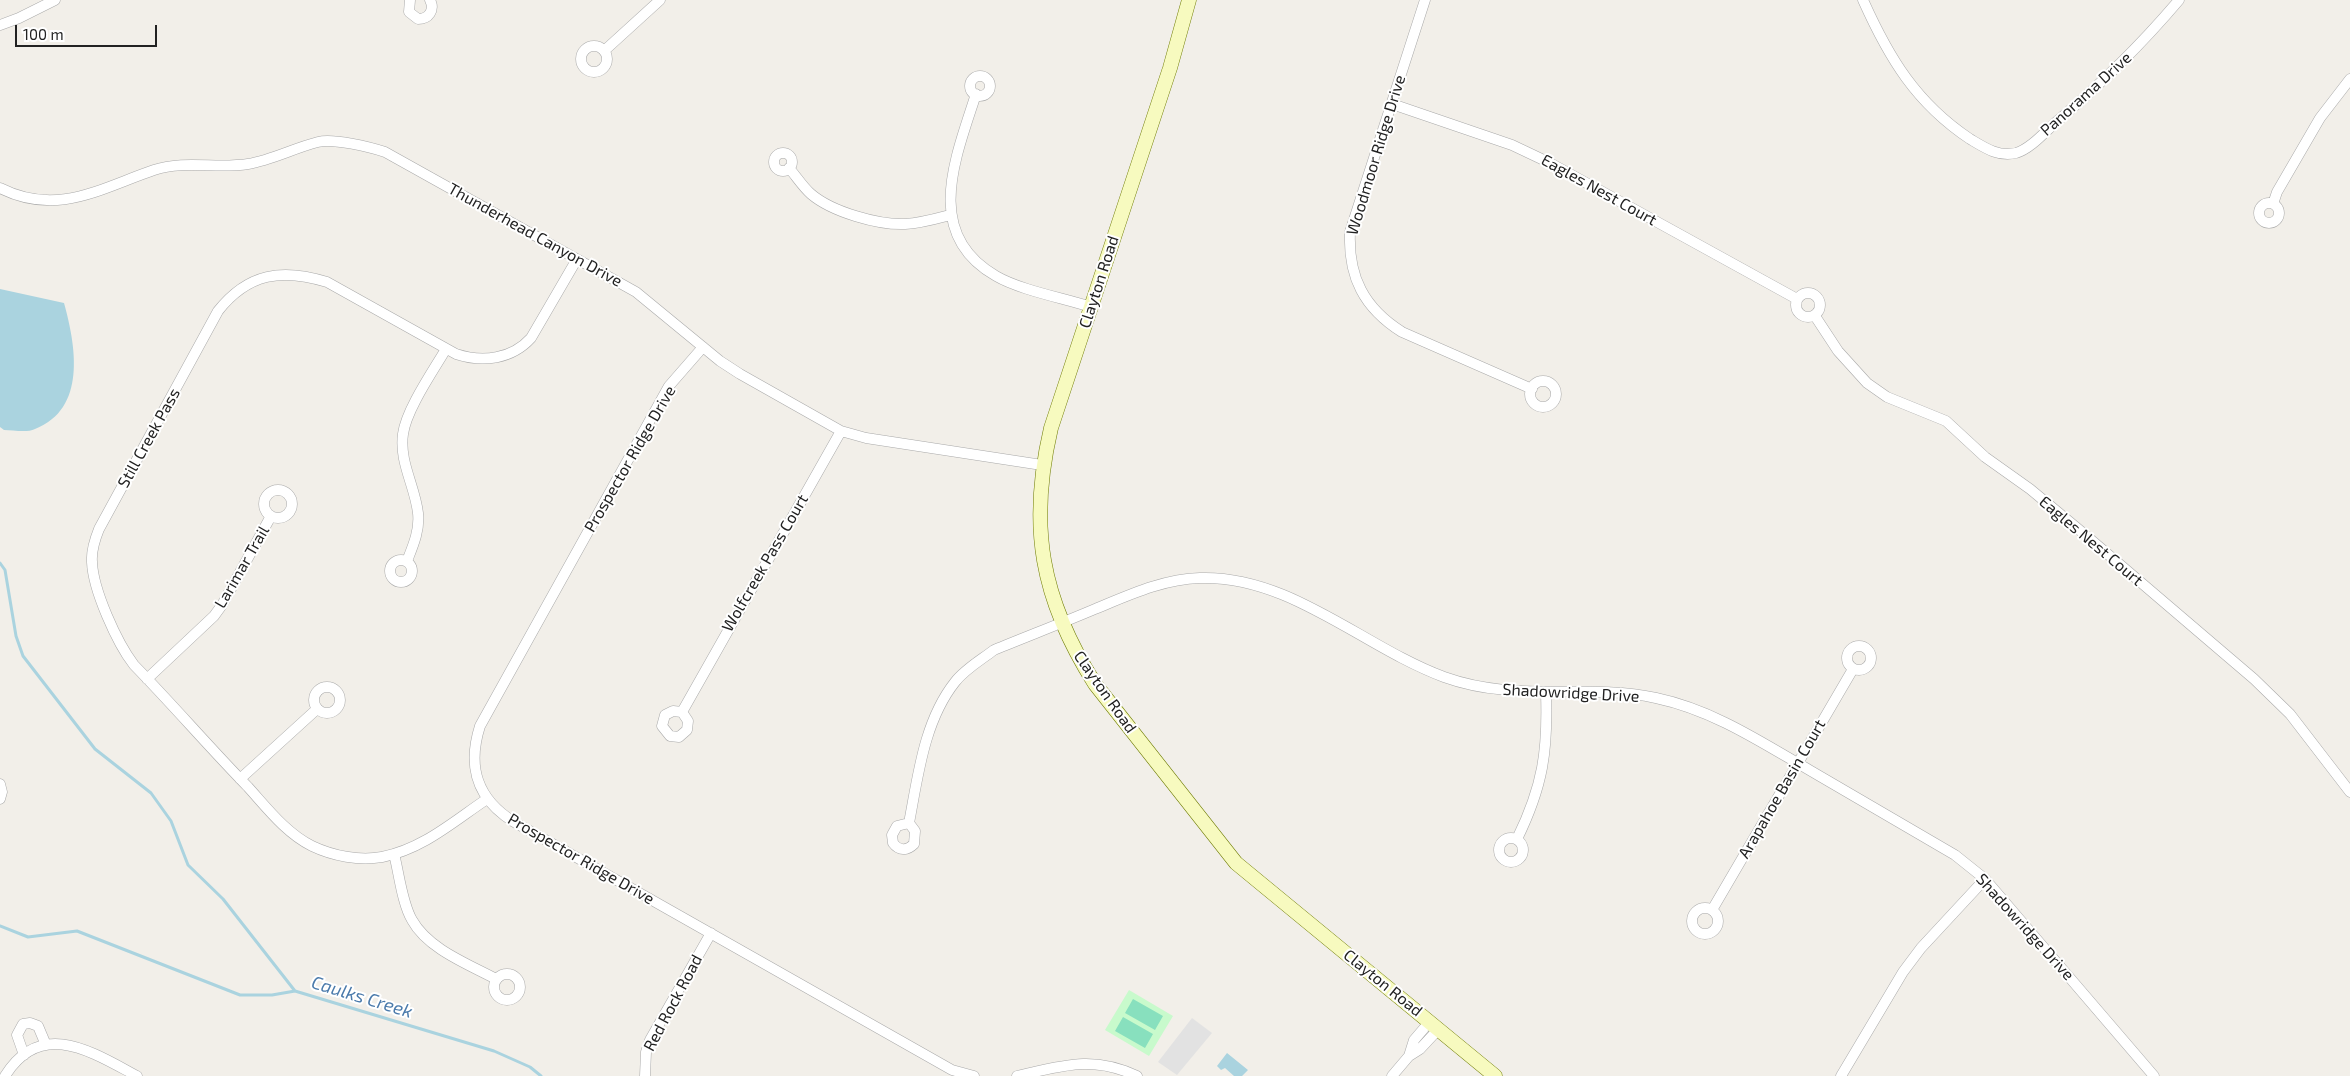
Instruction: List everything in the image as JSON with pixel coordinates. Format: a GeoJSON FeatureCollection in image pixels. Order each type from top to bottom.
{"type":"FeatureCollection","features":[{"type":"Feature","properties":{"kind":"main road","name":"Clayton Road"},"geometry":{"type":"LineString","coordinates":[[1189,0],[1170,68],[1051,428],[1042,465],[1039,498],[1044,564],[1062,622],[1078,658],[1095,684],[1236,863],[1495,1076]]}},
{"type":"Feature","properties":{"kind":"street"},"geometry":{"type":"LineString","coordinates":[[0,25],[55,0]]}},
{"type":"Feature","properties":{"kind":"street"},"geometry":{"type":"LineString","coordinates":[[410,0],[409,12],[418,19],[426,18],[430,13],[432,5],[430,0]]}},
{"type":"Feature","properties":{"kind":"street"},"geometry":{"type":"LineString","coordinates":[[604,52],[660,0]]}},
{"type":"Feature","properties":{"kind":"street","name":"Woodmoor Ridge Drive"},"geometry":{"type":"LineString","coordinates":[[1425,0],[1350,232],[1352,266],[1359,288],[1375,311],[1402,332],[1532,389]]}},
{"type":"Feature","properties":{"kind":"street","name":"Panorama Drive"},"geometry":{"type":"LineString","coordinates":[[1863,0],[1879,37],[1913,89],[1942,118],[1978,144],[1992,152],[2002,154],[2018,152],[2036,140],[2106,80],[2154,30],[2179,0]]}},
{"type":"Feature","properties":{"kind":"street"},"geometry":{"type":"LineString","coordinates":[[2273,204],[2277,192],[2320,118],[2350,79]]}},
{"type":"Feature","properties":{"kind":"street"},"geometry":{"type":"LineString","coordinates":[[976,94],[951,180],[950,215],[958,236],[968,252],[996,276],[1091,307]]}},
{"type":"Feature","properties":{"kind":"street","name":"Eagles Nest Court"},"geometry":{"type":"LineString","coordinates":[[1392,104],[1512,145],[1550,163],[1797,299],[1807,293],[1817,298],[1820,309],[1815,316],[1838,351],[1867,383],[1887,396],[1946,421],[1985,457],[2064,517],[2254,679],[2290,714],[2350,792]]}},
{"type":"Feature","properties":{"kind":"street","name":"Thunderhead Canyon Drive"},"geometry":{"type":"LineString","coordinates":[[0,188],[24,197],[56,200],[71,199],[84,197],[153,170],[170,166],[249,164],[320,141],[360,145],[385,152],[636,292],[703,347],[740,374],[841,431],[866,438],[1042,465]]}},
{"type":"Feature","properties":{"kind":"street"},"geometry":{"type":"LineString","coordinates":[[789,168],[811,194],[848,214],[887,223],[905,224],[929,221],[950,215]]}},
{"type":"Feature","properties":{"kind":"street","name":"Still Creek Pass"},"geometry":{"type":"LineString","coordinates":[[487,798],[420,844],[394,854],[380,857],[353,858],[312,846],[289,830],[134,665],[118,640],[97,586],[92,562],[92,551],[99,529],[211,324],[226,300],[246,284],[259,279],[292,274],[309,276],[327,282],[446,349],[468,358],[480,360],[503,356],[523,347],[531,338],[577,259]]}},
{"type":"Feature","properties":{"kind":"street"},"geometry":{"type":"LineString","coordinates":[[1797,299],[1795,306],[1798,314],[1804,318],[1815,316]]}},
{"type":"Feature","properties":{"kind":"street","name":"Prospector Ridge Drive"},"geometry":{"type":"LineString","coordinates":[[703,347],[669,386],[480,726],[474,751],[474,765],[478,781],[495,808],[514,822],[952,1070],[974,1076]]}},
{"type":"Feature","properties":{"kind":"street"},"geometry":{"type":"LineString","coordinates":[[407,561],[415,540],[418,512],[403,457],[403,432],[409,416],[446,349]]}},
{"type":"Feature","properties":{"kind":"street","name":"Wolfcreek Pass Court"},"geometry":{"type":"LineString","coordinates":[[682,712],[841,431]]}},
{"type":"Feature","properties":{"kind":"street","name":"Larimar Trail"},"geometry":{"type":"LineString","coordinates":[[147,679],[214,616],[271,516]]}},
{"type":"Feature","properties":{"kind":"street","name":"Shadowridge Drive"},"geometry":{"type":"LineString","coordinates":[[909,823],[922,754],[940,707],[955,682],[994,650],[1166,582],[1199,578],[1233,580],[1261,586],[1286,596],[1410,663],[1443,676],[1490,689],[1546,693],[1595,691],[1628,693],[1676,703],[1723,721],[1955,855],[1985,879],[2154,1076]]}},
{"type":"Feature","properties":{"kind":"street","name":"Arapahoe Basin Court"},"geometry":{"type":"LineString","coordinates":[[1712,910],[1853,669]]}},
{"type":"Feature","properties":{"kind":"street"},"geometry":{"type":"LineString","coordinates":[[1517,839],[1538,791],[1543,771],[1546,746],[1546,693]]}},
{"type":"Feature","properties":{"kind":"street"},"geometry":{"type":"LineString","coordinates":[[240,779],[317,709]]}},
{"type":"Feature","properties":{"kind":"street"},"geometry":{"type":"LineString","coordinates":[[0,784],[2,792],[0,799]]}},
{"type":"Feature","properties":{"kind":"street"},"geometry":{"type":"LineString","coordinates":[[394,854],[408,909],[417,928],[434,944],[496,980]]}},
{"type":"Feature","properties":{"kind":"street"},"geometry":{"type":"LineString","coordinates":[[1841,1076],[1903,972],[1922,948],[1985,879]]}},
{"type":"Feature","properties":{"kind":"street","name":"Red Rock Road"},"geometry":{"type":"LineString","coordinates":[[645,1076],[646,1052],[650,1040],[711,933]]}},
{"type":"Feature","properties":{"kind":"street"},"geometry":{"type":"LineString","coordinates":[[24,1055],[17,1035],[23,1024],[30,1023],[38,1026],[46,1045]]}},
{"type":"Feature","properties":{"kind":"street"},"geometry":{"type":"LineString","coordinates":[[1392,1076],[1409,1056],[1414,1040],[1426,1026],[1434,1025]]}},
{"type":"Feature","properties":{"kind":"street"},"geometry":{"type":"LineString","coordinates":[[5,1076],[24,1055],[38,1046],[68,1044],[88,1050],[137,1076]]}},
{"type":"Feature","properties":{"kind":"street"},"geometry":{"type":"LineString","coordinates":[[1017,1076],[1075,1064],[1089,1063],[1118,1069],[1137,1076]]}},
{"type":"Feature","properties":{"kind":"green space"},"geometry":{"type":"Polygon","coordinates":[[[1129,990],[1173,1016],[1149,1056],[1105,1030],[1129,990]]]}},
{"type":"Feature","properties":{"kind":"green space"},"geometry":{"type":"Polygon","coordinates":[[[1133,999],[1163,1016],[1155,1030],[1125,1013],[1133,999]]]}},
{"type":"Feature","properties":{"kind":"green space"},"geometry":{"type":"Polygon","coordinates":[[[1123,1017],[1153,1034],[1145,1048],[1115,1031],[1123,1017]]]}},
{"type":"Feature","properties":{"kind":"shaded area"},"geometry":{"type":"Polygon","coordinates":[[[1192,1018],[1212,1033],[1177,1075],[1158,1062],[1192,1018]]]}},
{"type":"Feature","properties":{"kind":"water"},"geometry":{"type":"Polygon","coordinates":[[[0,289],[64,303],[68,320],[74,356],[74,375],[70,392],[63,407],[52,420],[32,430],[4,430],[0,427],[0,289]]]}},
{"type":"Feature","properties":{"kind":"water"},"geometry":{"type":"Polygon","coordinates":[[[1227,1053],[1248,1070],[1242,1076],[1234,1076],[1225,1068],[1221,1070],[1217,1066],[1227,1053]]]}},
{"type":"Feature","properties":{"kind":"waterway"},"geometry":{"type":"LineString","coordinates":[[0,563],[5,570],[16,636],[23,656],[95,749],[151,793],[171,821],[188,865],[223,899],[295,991]]}},
{"type":"Feature","properties":{"kind":"waterway","name":"Caulks Creek"},"geometry":{"type":"LineString","coordinates":[[0,926],[28,937],[77,931],[240,995],[272,995],[295,991],[494,1051],[530,1067],[541,1076]]}}]}
